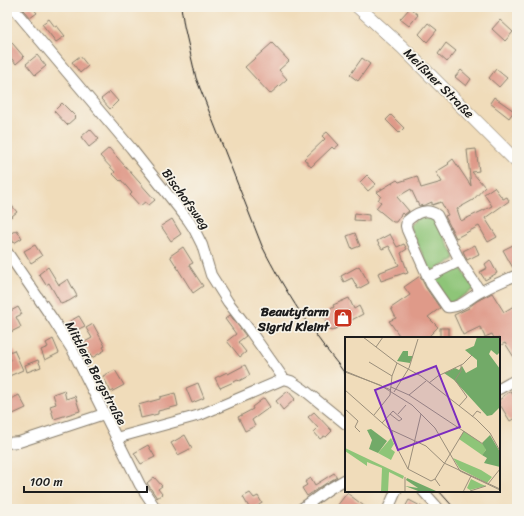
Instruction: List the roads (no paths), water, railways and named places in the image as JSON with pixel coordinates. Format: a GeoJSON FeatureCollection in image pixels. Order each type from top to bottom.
{"type":"FeatureCollection","features":[{"type":"Feature","properties":{"kind":"main road","name":"Meißner Straße"},"geometry":{"type":"LineString","coordinates":[[358,7],[402,47],[516,158]]}},
{"type":"Feature","properties":{"kind":"street","name":"Bischofsweg"},"geometry":{"type":"LineString","coordinates":[[12,7],[131,148],[188,220],[196,232],[202,246],[211,275],[228,302],[284,379],[291,380],[345,423]]}},
{"type":"Feature","properties":{"kind":"street"},"geometry":{"type":"LineString","coordinates":[[480,291],[460,261],[437,215],[428,211],[414,215],[407,221],[406,226],[431,284],[448,307],[453,308],[480,291],[517,275]]}},
{"type":"Feature","properties":{"kind":"street","name":"Mittlere Bergstraße"},"geometry":{"type":"LineString","coordinates":[[7,252],[73,351],[140,485],[156,509]]}},
{"type":"Feature","properties":{"kind":"street"},"geometry":{"type":"LineString","coordinates":[[428,277],[460,261]]}},
{"type":"Feature","properties":{"kind":"street"},"geometry":{"type":"LineString","coordinates":[[116,438],[200,415],[284,379]]}},
{"type":"Feature","properties":{"kind":"street"},"geometry":{"type":"LineString","coordinates":[[500,388],[517,379]]}},
{"type":"Feature","properties":{"kind":"street"},"geometry":{"type":"LineString","coordinates":[[7,443],[19,442],[104,414]]}},
{"type":"Feature","properties":{"kind":"street"},"geometry":{"type":"LineString","coordinates":[[301,509],[345,479]]}},
{"type":"Feature","properties":{"kind":"street"},"geometry":{"type":"LineString","coordinates":[[388,509],[395,492]]}},
{"type":"Feature","properties":{"kind":"street"},"geometry":{"type":"LineString","coordinates":[[424,492],[439,509]]}},
{"type":"Feature","properties":{"kind":"tram line"},"geometry":{"type":"LineString","coordinates":[[181,7],[196,78],[262,246],[295,305],[321,343],[345,374]]}},
{"type":"Feature","properties":{"kind":"tram line"},"geometry":{"type":"LineString","coordinates":[[440,492],[455,509]]}},
{"type":"Feature","properties":{"kind":"place","name":"Beautyfarm Sigrid Kleint"},"geometry":{"type":"Point","coordinates":[343,318]}}]}
